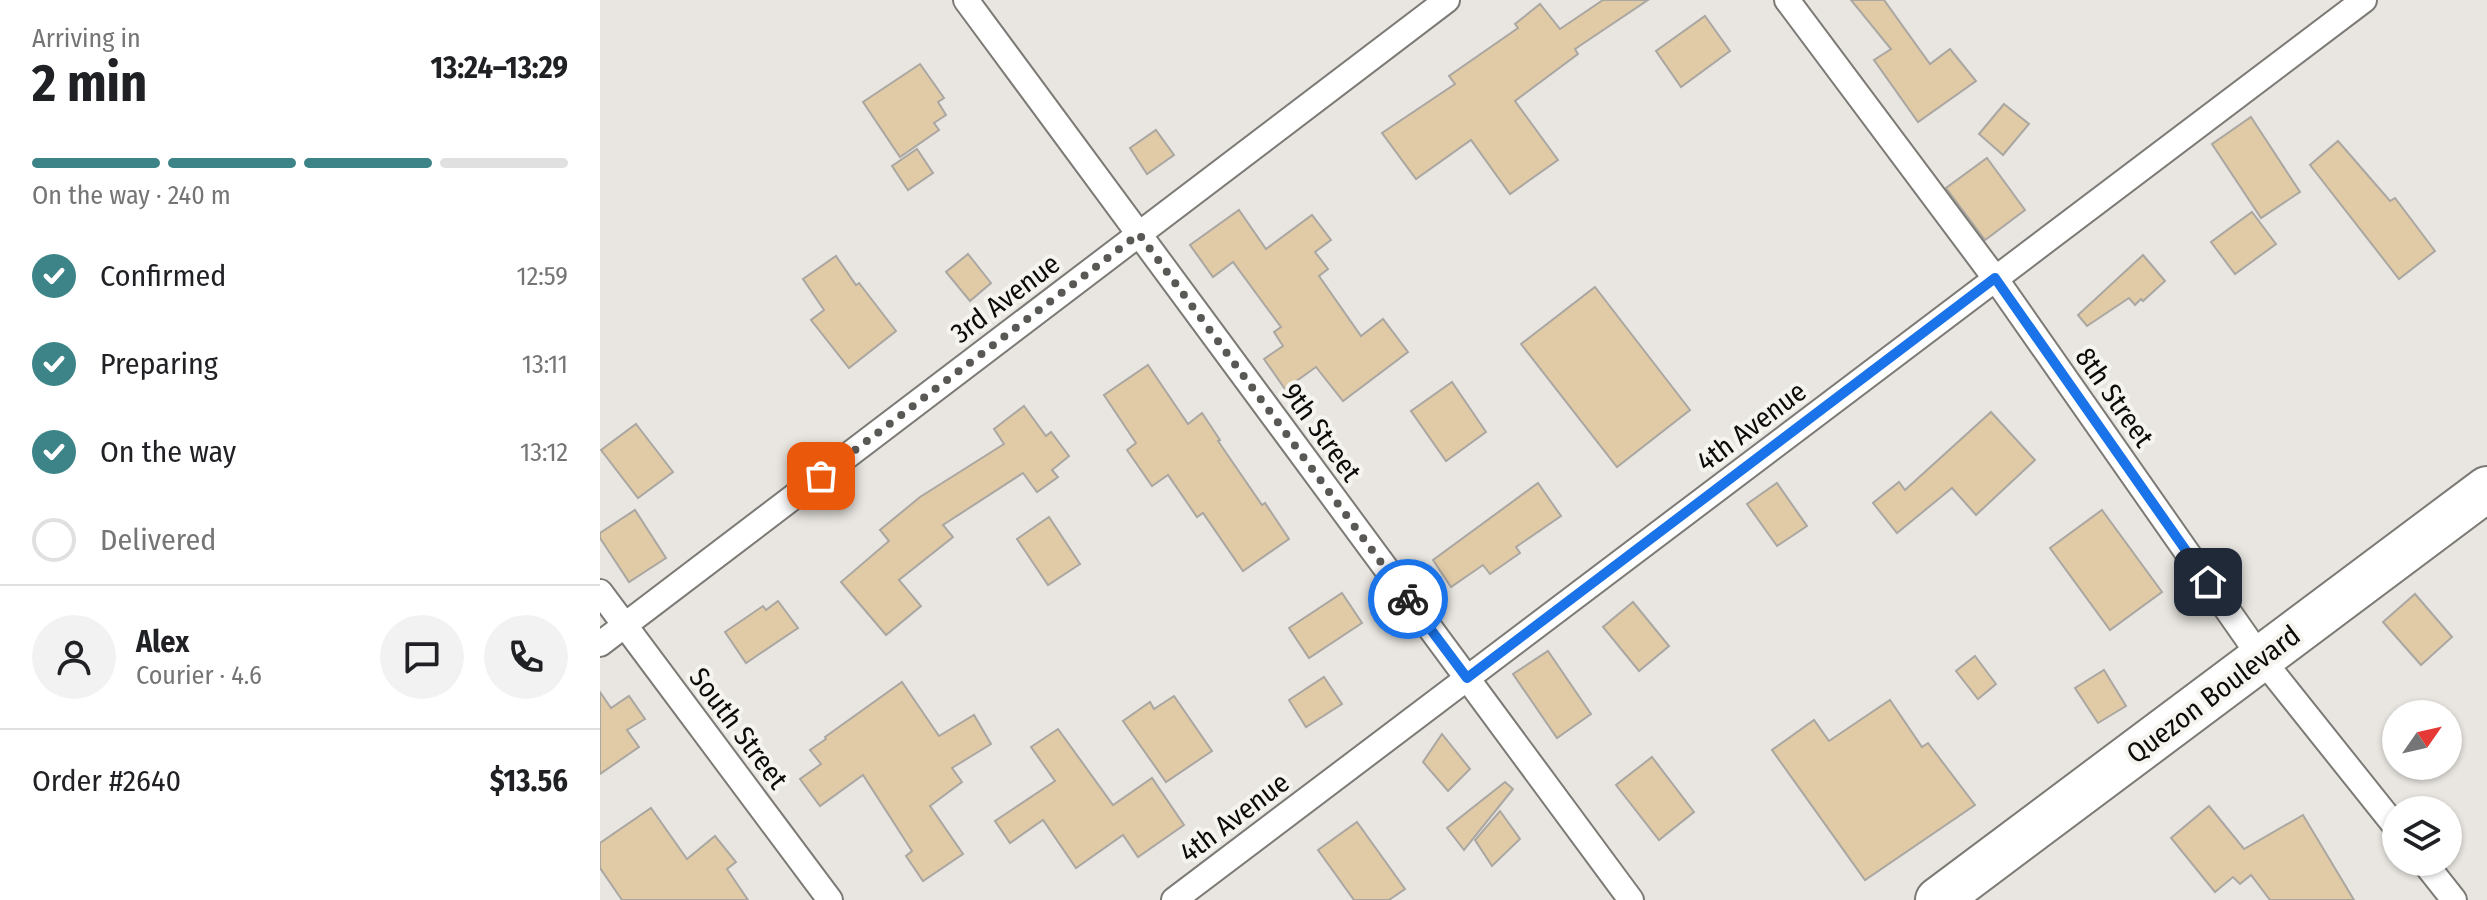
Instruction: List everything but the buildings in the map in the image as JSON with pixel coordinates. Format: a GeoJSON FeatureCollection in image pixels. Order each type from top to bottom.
{"type":"FeatureCollection","features":[{"type":"Feature","properties":{"kind":"highway","name":"Quezon Boulevard"},"geometry":{"type":"LineString","coordinates":[[1938,900],[2487,489]]}},
{"type":"Feature","properties":{"kind":"street","name":"9th Street"},"geometry":{"type":"LineString","coordinates":[[966,0],[1631,900]]}},
{"type":"Feature","properties":{"kind":"street","name":"3rd Avenue"},"geometry":{"type":"LineString","coordinates":[[600,644],[1447,0]]}},
{"type":"Feature","properties":{"kind":"street","name":"8th Street"},"geometry":{"type":"LineString","coordinates":[[1787,0],[1995,278],[2261,658],[2382,809]]}},
{"type":"Feature","properties":{"kind":"street","name":"4th Avenue"},"geometry":{"type":"LineString","coordinates":[[1174,900],[2364,0]]}},
{"type":"Feature","properties":{"kind":"street","name":"South Street"},"geometry":{"type":"LineString","coordinates":[[600,592],[830,900]]}},
{"type":"Feature","properties":{"kind":"street"},"geometry":{"type":"LineString","coordinates":[[2435,876],[2454,900]]}},
{"type":"Feature","properties":{"kind":"way so far"},"geometry":{"type":"LineString","coordinates":[[821,476],[1139,234],[1408,599]]}},
{"type":"Feature","properties":{"kind":"route"},"geometry":{"type":"LineString","coordinates":[[1408,599],[1467,678],[1995,278],[2208,582]]}}]}
